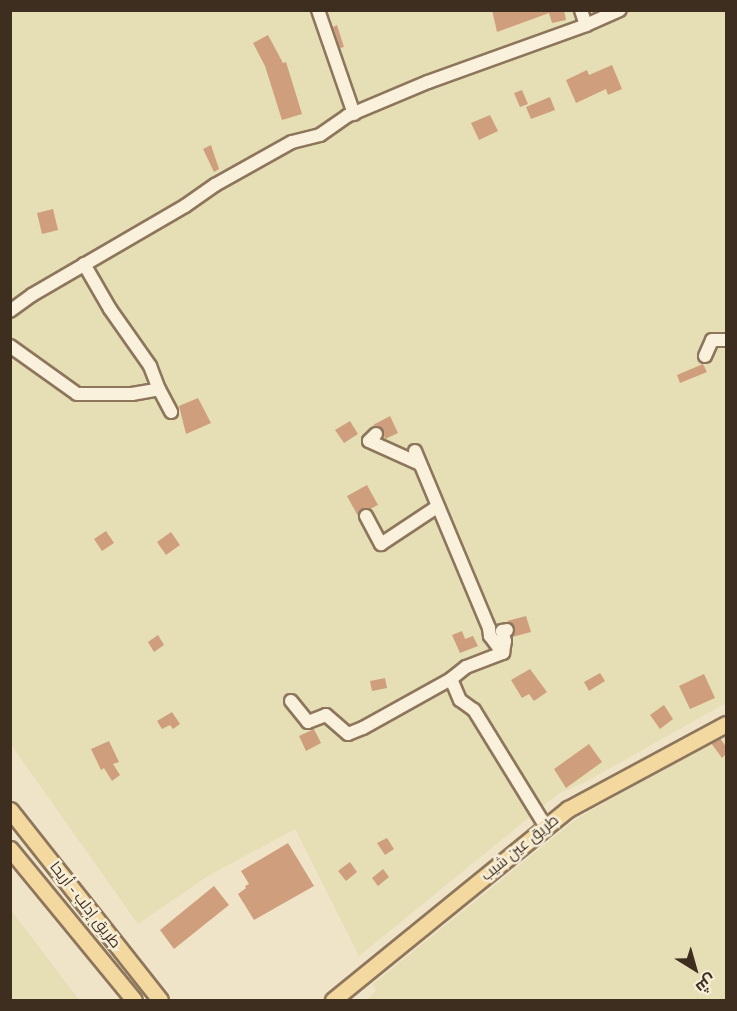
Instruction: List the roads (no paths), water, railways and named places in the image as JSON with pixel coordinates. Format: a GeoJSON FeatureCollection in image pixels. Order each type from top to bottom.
{"type":"FeatureCollection","features":[{"type":"Feature","properties":{"kind":"main road","name":"طريق عين شيب"},"geometry":{"type":"LineString","coordinates":[[333,1000],[568,809],[726,724]]}},
{"type":"Feature","properties":{"kind":"main road","name":"طريق إدلب - أريحا"},"geometry":{"type":"LineString","coordinates":[[10,810],[160,1000]]}},
{"type":"Feature","properties":{"kind":"main road","name":"طريق إدلب - أريحا"},"geometry":{"type":"LineString","coordinates":[[10,849],[134,1000]]}},
{"type":"Feature","properties":{"kind":"street"},"geometry":{"type":"LineString","coordinates":[[318,10],[354,114]]}},
{"type":"Feature","properties":{"kind":"street"},"geometry":{"type":"LineString","coordinates":[[581,10],[586,26]]}},
{"type":"Feature","properties":{"kind":"street"},"geometry":{"type":"LineString","coordinates":[[10,311],[258,159],[292,142],[320,135],[354,114],[428,82],[586,26],[620,10]]}},
{"type":"Feature","properties":{"kind":"street"},"geometry":{"type":"LineString","coordinates":[[84,264],[110,309],[150,366],[171,412]]}},
{"type":"Feature","properties":{"kind":"street"},"geometry":{"type":"LineString","coordinates":[[705,356],[712,340],[726,340]]}},
{"type":"Feature","properties":{"kind":"street"},"geometry":{"type":"LineString","coordinates":[[10,346],[76,394],[132,394],[159,389]]}},
{"type":"Feature","properties":{"kind":"street"},"geometry":{"type":"LineString","coordinates":[[376,434],[369,441],[420,464]]}},
{"type":"Feature","properties":{"kind":"street"},"geometry":{"type":"LineString","coordinates":[[415,451],[436,507],[489,628],[490,636],[503,653]]}},
{"type":"Feature","properties":{"kind":"street"},"geometry":{"type":"LineString","coordinates":[[366,516],[381,544],[436,507]]}},
{"type":"Feature","properties":{"kind":"street"},"geometry":{"type":"LineString","coordinates":[[503,653],[505,641],[502,631],[507,630]]}},
{"type":"Feature","properties":{"kind":"street"},"geometry":{"type":"LineString","coordinates":[[291,701],[308,722],[326,715],[348,734],[451,679],[466,667],[503,653]]}},
{"type":"Feature","properties":{"kind":"street"},"geometry":{"type":"LineString","coordinates":[[451,679],[460,699],[474,710],[546,827]]}}]}
